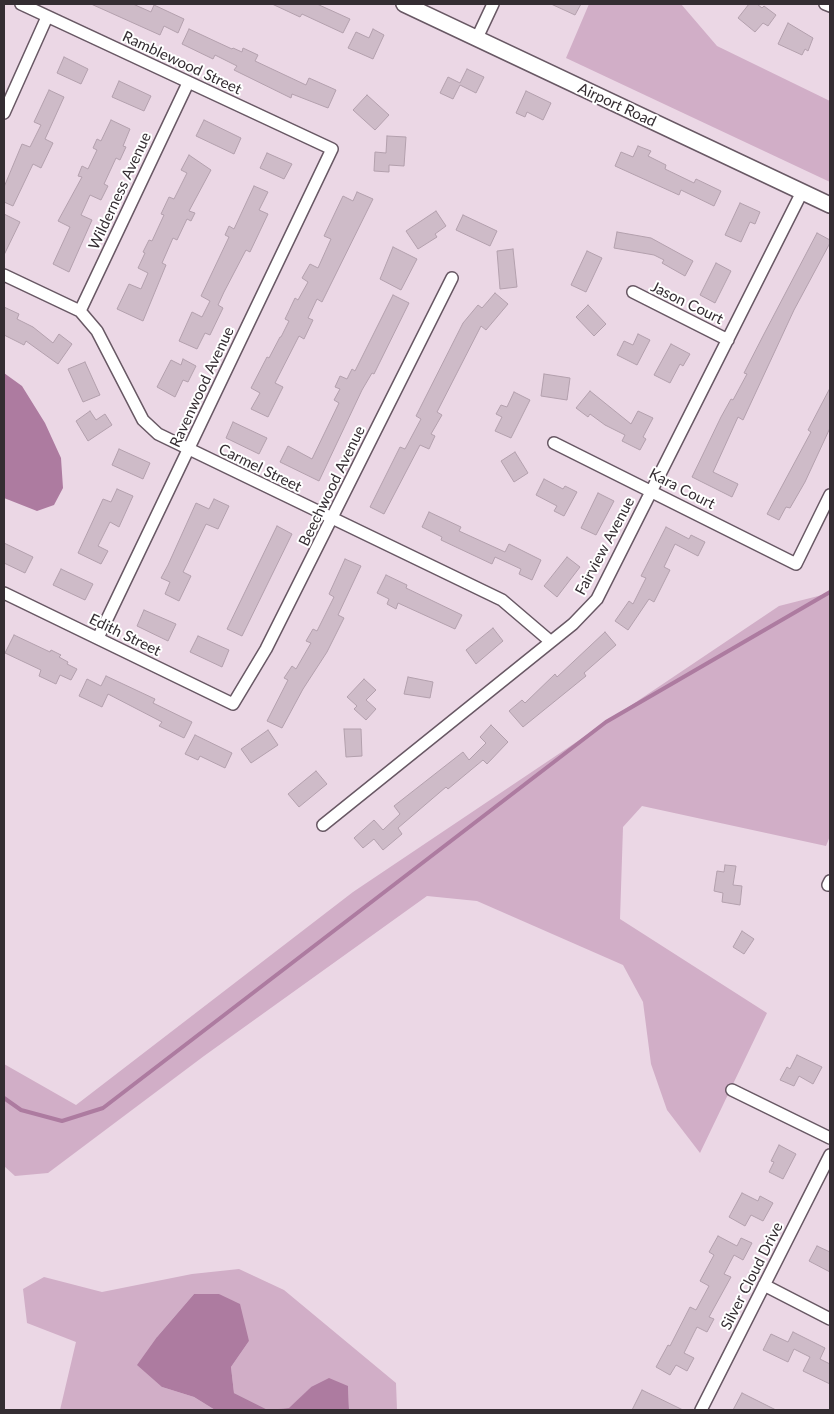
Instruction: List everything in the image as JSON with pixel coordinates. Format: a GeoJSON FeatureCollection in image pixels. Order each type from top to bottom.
{"type":"FeatureCollection","features":[{"type":"Feature","properties":{"kind":"main road","name":"Airport Road"},"geometry":{"type":"LineString","coordinates":[[404,4],[830,205]]}},
{"type":"Feature","properties":{"kind":"street","name":"Ramblewood Street"},"geometry":{"type":"LineString","coordinates":[[21,4],[332,149]]}},
{"type":"Feature","properties":{"kind":"street"},"geometry":{"type":"LineString","coordinates":[[477,38],[494,4]]}},
{"type":"Feature","properties":{"kind":"street"},"geometry":{"type":"LineString","coordinates":[[824,4],[830,6]]}},
{"type":"Feature","properties":{"kind":"street"},"geometry":{"type":"LineString","coordinates":[[4,113],[47,16]]}},
{"type":"Feature","properties":{"kind":"street","name":"Wilderness Avenue"},"geometry":{"type":"LineString","coordinates":[[80,311],[188,83]]}},
{"type":"Feature","properties":{"kind":"street","name":"Ravenwood Avenue"},"geometry":{"type":"LineString","coordinates":[[98,638],[332,149]]}},
{"type":"Feature","properties":{"kind":"street","name":"Fairview Avenue"},"geometry":{"type":"LineString","coordinates":[[323,825],[573,624],[597,599],[802,192]]}},
{"type":"Feature","properties":{"kind":"street","name":"Carmel Street"},"geometry":{"type":"LineString","coordinates":[[4,275],[80,311],[102,338],[143,420],[158,434],[502,600],[550,641]]}},
{"type":"Feature","properties":{"kind":"street","name":"Beechwood Avenue"},"geometry":{"type":"LineString","coordinates":[[233,704],[266,649],[333,519],[452,278]]}},
{"type":"Feature","properties":{"kind":"street","name":"Jason Court"},"geometry":{"type":"LineString","coordinates":[[633,292],[728,340]]}},
{"type":"Feature","properties":{"kind":"street","name":"Kara Court"},"geometry":{"type":"LineString","coordinates":[[554,443],[796,564],[830,495]]}},
{"type":"Feature","properties":{"kind":"street","name":"Edith Street"},"geometry":{"type":"LineString","coordinates":[[4,593],[233,704]]}},
{"type":"Feature","properties":{"kind":"street"},"geometry":{"type":"LineString","coordinates":[[732,1090],[830,1138]]}},
{"type":"Feature","properties":{"kind":"street","name":"Silver Cloud Drive"},"geometry":{"type":"LineString","coordinates":[[701,1410],[830,1155]]}},
{"type":"Feature","properties":{"kind":"street"},"geometry":{"type":"LineString","coordinates":[[764,1285],[830,1319]]}},
{"type":"Feature","properties":{"kind":"shaded area"},"geometry":{"type":"Polygon","coordinates":[[[589,4],[681,4],[717,46],[830,101],[830,182],[566,58],[589,4]]]}},
{"type":"Feature","properties":{"kind":"shaded area"},"geometry":{"type":"Polygon","coordinates":[[[4,373],[22,386],[45,423],[61,458],[63,488],[54,505],[37,511],[4,498],[4,373]]]}},
{"type":"Feature","properties":{"kind":"shaded area"},"geometry":{"type":"Polygon","coordinates":[[[830,593],[830,836],[826,846],[642,806],[623,827],[620,919],[767,1013],[700,1153],[667,1110],[651,1064],[643,1002],[623,965],[477,901],[427,896],[204,1056],[48,1173],[15,1176],[4,1166],[4,1064],[76,1105],[353,892],[779,606],[830,593]]]}},
{"type":"Feature","properties":{"kind":"shaded area"},"geometry":{"type":"Polygon","coordinates":[[[239,1269],[284,1290],[396,1383],[397,1410],[349,1410],[348,1386],[311,1387],[290,1408],[268,1410],[234,1393],[231,1367],[249,1341],[219,1294],[194,1294],[157,1337],[162,1387],[194,1397],[215,1410],[60,1410],[76,1342],[27,1323],[23,1289],[44,1277],[102,1292],[192,1274],[239,1269]]]}},
{"type":"Feature","properties":{"kind":"shaded area"},"geometry":{"type":"Polygon","coordinates":[[[194,1294],[219,1294],[240,1304],[249,1341],[231,1367],[234,1393],[268,1410],[215,1410],[194,1397],[162,1387],[137,1365],[157,1337],[194,1294]]]}},
{"type":"Feature","properties":{"kind":"shaded area"},"geometry":{"type":"Polygon","coordinates":[[[329,1378],[348,1386],[349,1410],[268,1410],[289,1408],[311,1387],[329,1378]]]}},
{"type":"Feature","properties":{"kind":"building"},"geometry":{"type":"Polygon","coordinates":[[[91,4],[133,4],[151,12],[154,5],[184,19],[178,33],[164,26],[160,35],[91,4]]]}},
{"type":"Feature","properties":{"kind":"building"},"geometry":{"type":"Polygon","coordinates":[[[272,4],[317,4],[350,19],[343,33],[302,14],[300,17],[272,4]]]}},
{"type":"Feature","properties":{"kind":"building"},"geometry":{"type":"Polygon","coordinates":[[[551,4],[581,4],[575,15],[551,4]]]}},
{"type":"Feature","properties":{"kind":"building"},"geometry":{"type":"Polygon","coordinates":[[[749,4],[757,4],[762,8],[764,6],[776,15],[768,26],[763,23],[755,32],[738,18],[749,4]]]}},
{"type":"Feature","properties":{"kind":"building"},"geometry":{"type":"Polygon","coordinates":[[[788,23],[813,38],[808,51],[805,49],[802,55],[778,44],[788,23]]]}},
{"type":"Feature","properties":{"kind":"building"},"geometry":{"type":"Polygon","coordinates":[[[189,29],[232,49],[242,52],[243,48],[258,55],[255,61],[306,85],[309,78],[336,90],[328,108],[292,94],[291,98],[234,70],[237,66],[215,55],[213,59],[182,44],[189,29]]]}},
{"type":"Feature","properties":{"kind":"building"},"geometry":{"type":"Polygon","coordinates":[[[373,29],[384,35],[373,59],[348,48],[356,32],[369,38],[373,29]]]}},
{"type":"Feature","properties":{"kind":"building"},"geometry":{"type":"Polygon","coordinates":[[[64,57],[88,69],[81,84],[57,73],[64,57]]]}},
{"type":"Feature","properties":{"kind":"building"},"geometry":{"type":"Polygon","coordinates":[[[467,69],[484,77],[476,93],[460,85],[453,99],[440,93],[448,77],[460,83],[467,69]]]}},
{"type":"Feature","properties":{"kind":"building"},"geometry":{"type":"Polygon","coordinates":[[[119,81],[151,96],[144,111],[112,97],[119,81]]]}},
{"type":"Feature","properties":{"kind":"building"},"geometry":{"type":"Polygon","coordinates":[[[49,90],[64,97],[45,139],[53,143],[41,168],[33,164],[13,206],[4,202],[4,187],[22,144],[30,147],[41,125],[34,122],[49,90]]]}},
{"type":"Feature","properties":{"kind":"building"},"geometry":{"type":"Polygon","coordinates":[[[526,91],[551,103],[543,120],[527,112],[525,117],[516,113],[526,91]]]}},
{"type":"Feature","properties":{"kind":"building"},"geometry":{"type":"Polygon","coordinates":[[[367,95],[389,115],[375,130],[353,110],[367,95]]]}},
{"type":"Feature","properties":{"kind":"building"},"geometry":{"type":"Polygon","coordinates":[[[111,120],[130,129],[123,146],[126,147],[120,160],[116,158],[104,184],[108,186],[101,200],[90,195],[81,215],[92,220],[69,272],[53,264],[70,227],[58,221],[82,177],[78,176],[82,166],[88,169],[97,150],[93,148],[97,139],[101,141],[111,120]]]}},
{"type":"Feature","properties":{"kind":"building"},"geometry":{"type":"Polygon","coordinates":[[[204,120],[241,138],[234,154],[196,136],[204,120]]]}},
{"type":"Feature","properties":{"kind":"building"},"geometry":{"type":"Polygon","coordinates":[[[387,136],[406,137],[404,166],[389,165],[389,172],[374,171],[375,152],[386,153],[387,136]]]}},
{"type":"Feature","properties":{"kind":"building"},"geometry":{"type":"Polygon","coordinates":[[[638,146],[651,151],[648,156],[666,165],[665,169],[694,183],[696,179],[721,191],[714,206],[681,190],[679,195],[615,166],[621,152],[633,157],[638,146]]]}},
{"type":"Feature","properties":{"kind":"building"},"geometry":{"type":"Polygon","coordinates":[[[267,153],[292,164],[284,179],[260,168],[267,153]]]}},
{"type":"Feature","properties":{"kind":"building"},"geometry":{"type":"Polygon","coordinates":[[[189,155],[211,170],[189,211],[195,213],[191,221],[187,219],[177,240],[173,238],[162,263],[166,265],[143,321],[117,309],[129,284],[141,289],[148,273],[138,268],[145,253],[143,252],[149,240],[152,241],[164,215],[161,214],[169,197],[174,199],[187,173],[181,170],[189,155]]]}},
{"type":"Feature","properties":{"kind":"building"},"geometry":{"type":"Polygon","coordinates":[[[254,186],[268,192],[259,210],[268,214],[250,252],[246,250],[224,292],[218,305],[223,308],[210,335],[205,333],[197,349],[179,341],[192,312],[202,317],[210,301],[201,296],[229,237],[225,235],[229,226],[234,229],[254,186]]]}},
{"type":"Feature","properties":{"kind":"building"},"geometry":{"type":"Polygon","coordinates":[[[357,192],[373,199],[322,302],[317,299],[308,318],[313,320],[304,339],[299,336],[275,383],[283,387],[268,417],[251,409],[260,393],[251,388],[289,321],[285,319],[295,298],[298,300],[308,282],[302,278],[310,264],[318,268],[331,239],[324,236],[343,196],[353,201],[357,192]]]}},
{"type":"Feature","properties":{"kind":"building"},"geometry":{"type":"Polygon","coordinates":[[[740,203],[760,212],[755,224],[750,222],[741,242],[725,235],[740,203]]]}},
{"type":"Feature","properties":{"kind":"building"},"geometry":{"type":"Polygon","coordinates":[[[436,211],[446,226],[435,234],[437,237],[418,249],[406,231],[436,211]]]}},
{"type":"Feature","properties":{"kind":"building"},"geometry":{"type":"Polygon","coordinates":[[[4,214],[20,222],[4,255],[4,214]]]}},
{"type":"Feature","properties":{"kind":"building"},"geometry":{"type":"Polygon","coordinates":[[[463,215],[497,231],[490,246],[456,230],[463,215]]]}},
{"type":"Feature","properties":{"kind":"building"},"geometry":{"type":"Polygon","coordinates":[[[617,232],[651,238],[693,261],[685,276],[662,263],[664,260],[654,255],[614,248],[617,232]]]}},
{"type":"Feature","properties":{"kind":"building"},"geometry":{"type":"Polygon","coordinates":[[[817,233],[830,240],[830,243],[794,310],[743,420],[738,417],[713,472],[738,484],[732,497],[692,477],[721,417],[747,374],[744,373],[817,233]]]}},
{"type":"Feature","properties":{"kind":"building"},"geometry":{"type":"Polygon","coordinates":[[[393,247],[417,259],[401,290],[380,279],[393,247]]]}},
{"type":"Feature","properties":{"kind":"building"},"geometry":{"type":"Polygon","coordinates":[[[513,249],[517,287],[500,289],[497,251],[513,249]]]}},
{"type":"Feature","properties":{"kind":"building"},"geometry":{"type":"Polygon","coordinates":[[[587,251],[602,258],[586,292],[571,285],[587,251]]]}},
{"type":"Feature","properties":{"kind":"building"},"geometry":{"type":"Polygon","coordinates":[[[716,263],[731,271],[715,303],[700,295],[716,263]]]}},
{"type":"Feature","properties":{"kind":"building"},"geometry":{"type":"Polygon","coordinates":[[[495,293],[508,304],[486,330],[481,326],[437,412],[442,415],[431,434],[435,436],[429,449],[420,445],[384,514],[370,507],[400,447],[405,449],[421,419],[416,416],[463,323],[478,305],[482,308],[495,293]]]}},
{"type":"Feature","properties":{"kind":"building"},"geometry":{"type":"Polygon","coordinates":[[[393,295],[409,303],[374,374],[372,373],[362,390],[319,481],[280,462],[288,446],[312,459],[339,403],[334,400],[340,389],[335,387],[340,376],[347,379],[352,369],[355,371],[393,295]]]}},
{"type":"Feature","properties":{"kind":"building"},"geometry":{"type":"Polygon","coordinates":[[[588,305],[606,324],[594,336],[576,317],[588,305]]]}},
{"type":"Feature","properties":{"kind":"building"},"geometry":{"type":"Polygon","coordinates":[[[4,307],[19,314],[17,319],[33,327],[53,343],[59,334],[72,344],[58,364],[26,341],[24,345],[4,335],[4,307]]]}},
{"type":"Feature","properties":{"kind":"building"},"geometry":{"type":"Polygon","coordinates":[[[638,334],[650,340],[637,365],[617,355],[624,341],[633,345],[638,334]]]}},
{"type":"Feature","properties":{"kind":"building"},"geometry":{"type":"Polygon","coordinates":[[[671,344],[690,354],[683,366],[680,364],[670,383],[654,375],[671,344]]]}},
{"type":"Feature","properties":{"kind":"building"},"geometry":{"type":"Polygon","coordinates":[[[183,359],[196,366],[188,382],[183,380],[175,397],[157,387],[171,360],[181,365],[183,359]]]}},
{"type":"Feature","properties":{"kind":"building"},"geometry":{"type":"Polygon","coordinates":[[[85,362],[100,395],[83,402],[68,369],[85,362]]]}},
{"type":"Feature","properties":{"kind":"building"},"geometry":{"type":"Polygon","coordinates":[[[544,374],[570,378],[567,400],[541,396],[544,374]]]}},
{"type":"Feature","properties":{"kind":"building"},"geometry":{"type":"Polygon","coordinates":[[[830,388],[830,428],[805,482],[790,508],[786,507],[779,520],[767,514],[811,432],[808,430],[830,388]]]}},
{"type":"Feature","properties":{"kind":"building"},"geometry":{"type":"Polygon","coordinates":[[[590,391],[631,424],[638,411],[653,418],[643,437],[646,439],[640,450],[622,441],[625,435],[605,425],[590,414],[588,417],[576,408],[590,391]]]}},
{"type":"Feature","properties":{"kind":"building"},"geometry":{"type":"Polygon","coordinates":[[[514,392],[530,400],[511,438],[495,431],[502,417],[496,414],[501,405],[507,407],[514,392]]]}},
{"type":"Feature","properties":{"kind":"building"},"geometry":{"type":"Polygon","coordinates":[[[90,411],[96,420],[105,414],[112,425],[88,441],[76,421],[90,411]]]}},
{"type":"Feature","properties":{"kind":"building"},"geometry":{"type":"Polygon","coordinates":[[[233,422],[267,438],[259,454],[226,438],[233,422]]]}},
{"type":"Feature","properties":{"kind":"building"},"geometry":{"type":"Polygon","coordinates":[[[119,449],[150,463],[143,479],[112,465],[119,449]]]}},
{"type":"Feature","properties":{"kind":"building"},"geometry":{"type":"Polygon","coordinates":[[[515,452],[528,473],[514,482],[501,461],[515,452]]]}},
{"type":"Feature","properties":{"kind":"building"},"geometry":{"type":"Polygon","coordinates":[[[544,479],[563,489],[565,486],[577,492],[564,516],[554,511],[557,506],[536,495],[544,479]]]}},
{"type":"Feature","properties":{"kind":"building"},"geometry":{"type":"Polygon","coordinates":[[[117,489],[133,496],[119,527],[110,522],[98,546],[108,551],[101,564],[78,553],[103,499],[111,502],[117,489]]]}},
{"type":"Feature","properties":{"kind":"building"},"geometry":{"type":"Polygon","coordinates":[[[598,493],[614,501],[596,535],[581,528],[598,493]]]}},
{"type":"Feature","properties":{"kind":"building"},"geometry":{"type":"Polygon","coordinates":[[[214,499],[229,506],[218,529],[206,524],[183,572],[191,576],[179,601],[165,594],[170,582],[161,578],[196,503],[209,509],[214,499]]]}},
{"type":"Feature","properties":{"kind":"building"},"geometry":{"type":"Polygon","coordinates":[[[429,512],[461,527],[459,531],[505,552],[509,544],[541,560],[532,580],[519,574],[521,569],[495,557],[492,564],[441,540],[442,537],[422,527],[429,512]]]}},
{"type":"Feature","properties":{"kind":"building"},"geometry":{"type":"Polygon","coordinates":[[[277,526],[292,534],[242,636],[227,629],[277,526]]]}},
{"type":"Feature","properties":{"kind":"building"},"geometry":{"type":"Polygon","coordinates":[[[666,527],[689,539],[691,535],[705,542],[698,556],[675,544],[664,567],[670,570],[654,602],[649,599],[628,630],[615,621],[629,601],[633,604],[646,578],[641,576],[666,527]]]}},
{"type":"Feature","properties":{"kind":"building"},"geometry":{"type":"Polygon","coordinates":[[[4,543],[33,557],[25,573],[4,563],[4,543]]]}},
{"type":"Feature","properties":{"kind":"building"},"geometry":{"type":"Polygon","coordinates":[[[567,557],[580,567],[557,597],[544,586],[567,557]]]}},
{"type":"Feature","properties":{"kind":"building"},"geometry":{"type":"Polygon","coordinates":[[[345,559],[361,566],[338,615],[344,618],[327,652],[303,689],[282,728],[267,721],[288,680],[284,678],[292,666],[296,669],[311,643],[306,641],[313,629],[317,631],[334,597],[329,594],[345,559]]]}},
{"type":"Feature","properties":{"kind":"building"},"geometry":{"type":"Polygon","coordinates":[[[61,569],[93,584],[85,600],[53,585],[61,569]]]}},
{"type":"Feature","properties":{"kind":"building"},"geometry":{"type":"Polygon","coordinates":[[[386,575],[407,585],[406,588],[462,615],[455,629],[398,603],[396,609],[387,604],[389,599],[377,593],[386,575]]]}},
{"type":"Feature","properties":{"kind":"building"},"geometry":{"type":"Polygon","coordinates":[[[144,610],[176,624],[168,641],[137,626],[144,610]]]}},
{"type":"Feature","properties":{"kind":"building"},"geometry":{"type":"Polygon","coordinates":[[[493,628],[503,641],[476,664],[466,650],[493,628]]]}},
{"type":"Feature","properties":{"kind":"building"},"geometry":{"type":"Polygon","coordinates":[[[605,632],[616,645],[584,673],[586,676],[523,727],[509,711],[522,700],[525,703],[555,674],[557,677],[605,632]]]}},
{"type":"Feature","properties":{"kind":"building"},"geometry":{"type":"Polygon","coordinates":[[[14,635],[50,652],[51,650],[61,655],[59,657],[77,669],[71,680],[60,675],[56,684],[39,676],[41,670],[5,653],[14,635]]]}},
{"type":"Feature","properties":{"kind":"building"},"geometry":{"type":"Polygon","coordinates":[[[198,636],[229,650],[222,667],[190,652],[198,636]]]}},
{"type":"Feature","properties":{"kind":"building"},"geometry":{"type":"Polygon","coordinates":[[[106,676],[155,699],[153,703],[192,722],[184,738],[159,726],[162,722],[108,694],[102,707],[79,696],[87,679],[101,686],[106,676]]]}},
{"type":"Feature","properties":{"kind":"building"},"geometry":{"type":"Polygon","coordinates":[[[408,677],[433,682],[430,698],[404,694],[408,677]]]}},
{"type":"Feature","properties":{"kind":"building"},"geometry":{"type":"Polygon","coordinates":[[[364,679],[376,690],[366,700],[376,709],[366,720],[354,709],[357,706],[347,697],[364,679]]]}},
{"type":"Feature","properties":{"kind":"building"},"geometry":{"type":"Polygon","coordinates":[[[491,725],[508,742],[487,764],[483,760],[448,789],[446,787],[398,828],[402,834],[383,850],[374,839],[363,848],[354,838],[374,820],[383,830],[400,814],[394,806],[463,752],[469,760],[486,743],[480,737],[491,725]]]}},
{"type":"Feature","properties":{"kind":"building"},"geometry":{"type":"Polygon","coordinates":[[[344,729],[361,729],[362,756],[346,757],[344,729]]]}},
{"type":"Feature","properties":{"kind":"building"},"geometry":{"type":"Polygon","coordinates":[[[268,730],[278,745],[251,763],[241,749],[268,730]]]}},
{"type":"Feature","properties":{"kind":"building"},"geometry":{"type":"Polygon","coordinates":[[[195,735],[232,753],[225,768],[200,756],[198,760],[185,754],[195,735]]]}},
{"type":"Feature","properties":{"kind":"building"},"geometry":{"type":"Polygon","coordinates":[[[316,771],[327,784],[299,807],[288,794],[316,771]]]}},
{"type":"Feature","properties":{"kind":"building"},"geometry":{"type":"Polygon","coordinates":[[[725,865],[736,866],[733,885],[742,886],[740,905],[722,902],[723,893],[714,891],[717,871],[724,872],[725,865]]]}},
{"type":"Feature","properties":{"kind":"building"},"geometry":{"type":"Polygon","coordinates":[[[742,931],[754,939],[744,954],[733,947],[742,931]]]}},
{"type":"Feature","properties":{"kind":"building"},"geometry":{"type":"Polygon","coordinates":[[[797,1055],[822,1067],[813,1084],[799,1076],[794,1086],[780,1080],[787,1067],[790,1069],[797,1055]]]}},
{"type":"Feature","properties":{"kind":"building"},"geometry":{"type":"Polygon","coordinates":[[[779,1145],[796,1154],[783,1179],[769,1172],[774,1162],[771,1161],[779,1145]]]}},
{"type":"Feature","properties":{"kind":"building"},"geometry":{"type":"Polygon","coordinates":[[[742,1193],[758,1201],[760,1196],[773,1203],[763,1221],[751,1215],[745,1226],[729,1217],[742,1193]]]}},
{"type":"Feature","properties":{"kind":"building"},"geometry":{"type":"Polygon","coordinates":[[[718,1236],[737,1246],[741,1238],[752,1243],[743,1260],[734,1255],[724,1274],[731,1277],[709,1317],[714,1319],[707,1332],[697,1327],[684,1353],[694,1358],[687,1371],[676,1365],[670,1375],[656,1367],[668,1345],[670,1346],[690,1307],[696,1310],[709,1286],[700,1281],[714,1255],[709,1252],[718,1236]]]}},
{"type":"Feature","properties":{"kind":"building"},"geometry":{"type":"Polygon","coordinates":[[[817,1246],[830,1252],[830,1272],[809,1261],[817,1246]]]}},
{"type":"Feature","properties":{"kind":"building"},"geometry":{"type":"Polygon","coordinates":[[[793,1332],[825,1348],[820,1359],[830,1364],[830,1384],[803,1371],[810,1357],[794,1349],[788,1362],[763,1350],[771,1334],[788,1342],[793,1332]]]}},
{"type":"Feature","properties":{"kind":"building"},"geometry":{"type":"Polygon","coordinates":[[[642,1390],[683,1410],[632,1410],[642,1390]]]}},
{"type":"Feature","properties":{"kind":"building"},"geometry":{"type":"Polygon","coordinates":[[[742,1393],[776,1410],[733,1410],[742,1393]]]}},
{"type":"Feature","properties":{"kind":"waterway"},"geometry":{"type":"LineString","coordinates":[[4,1098],[21,1110],[62,1121],[103,1108],[606,722],[830,592]]}}]}
